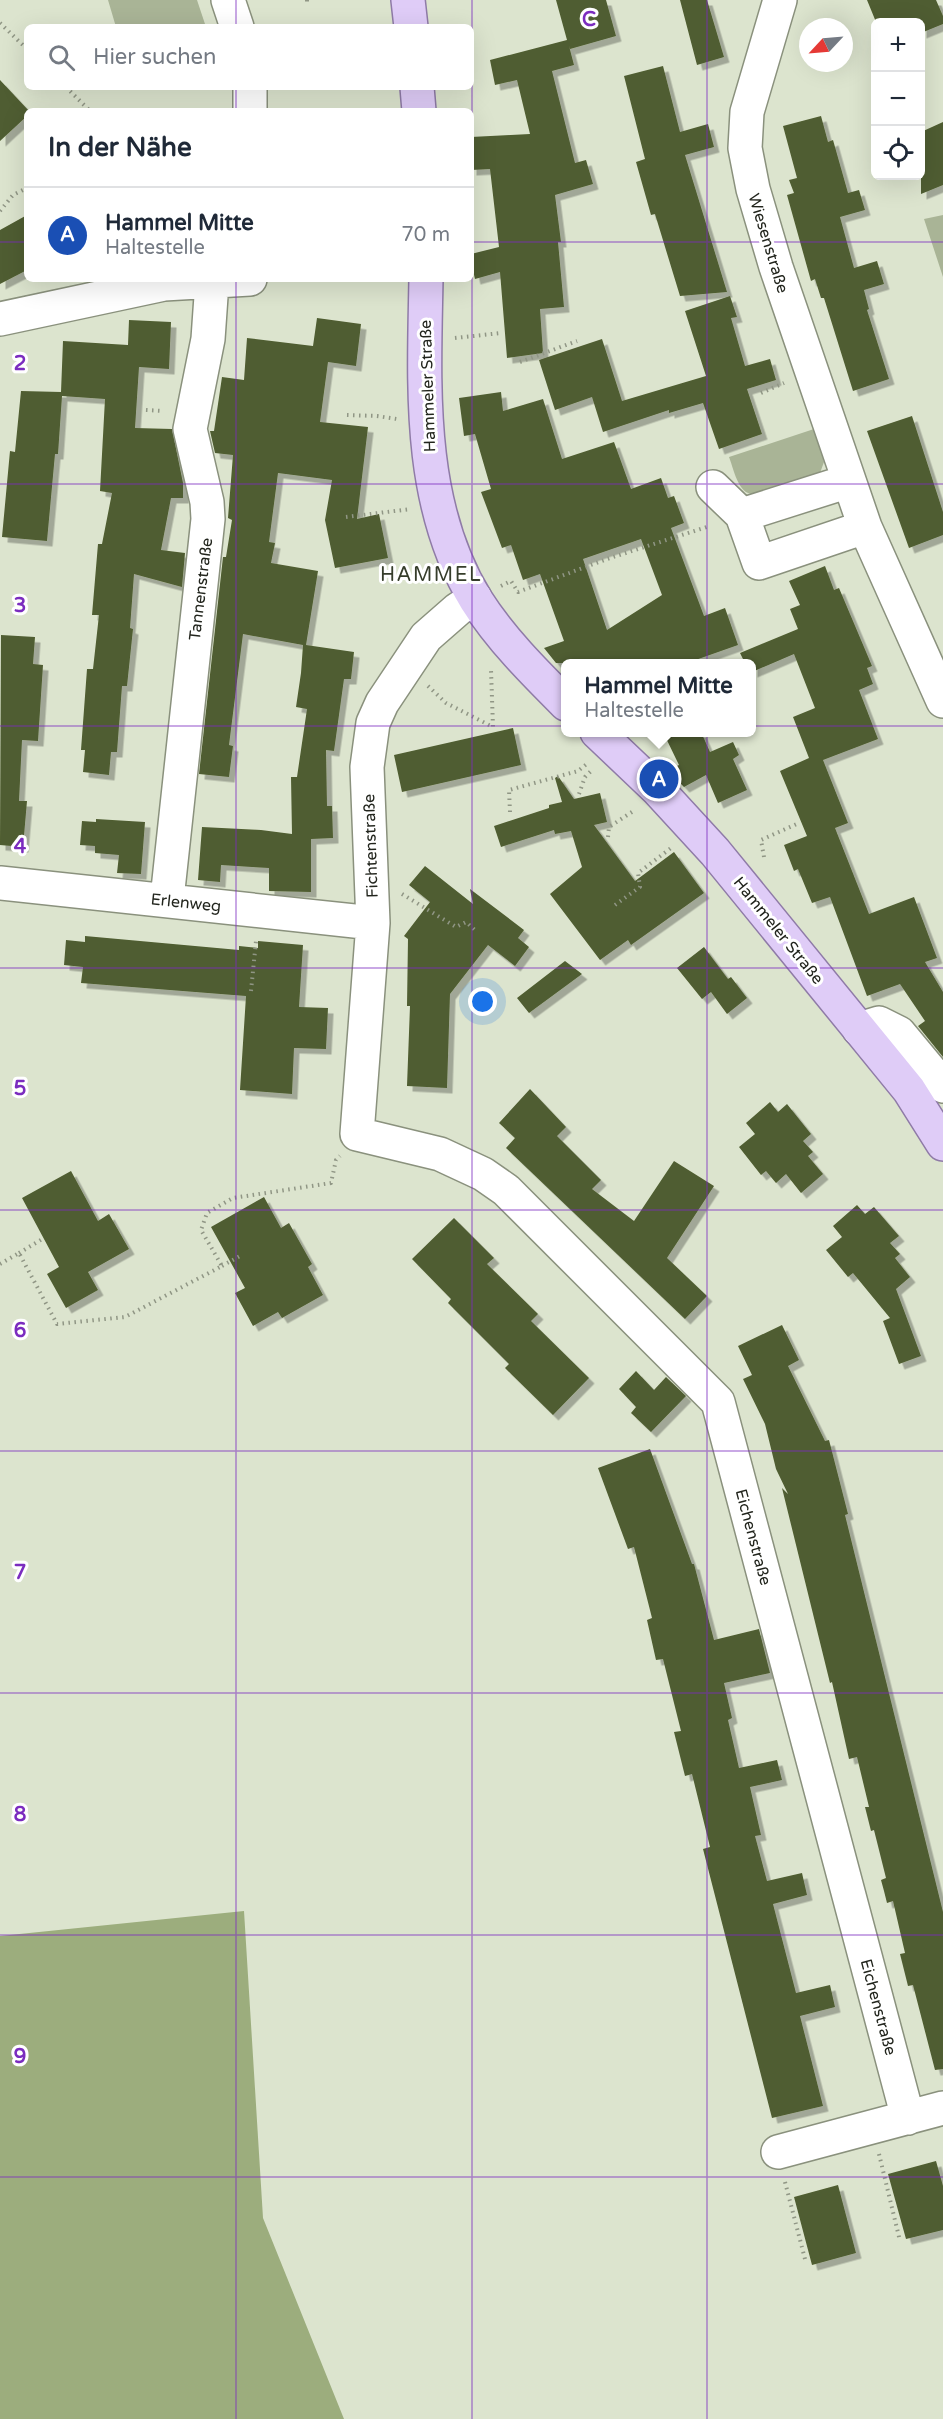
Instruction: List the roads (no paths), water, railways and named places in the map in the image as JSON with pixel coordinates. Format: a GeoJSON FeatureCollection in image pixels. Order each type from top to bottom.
{"type":"FeatureCollection","features":[{"type":"Feature","properties":{"kind":"main road"},"geometry":{"type":"LineString","coordinates":[[408,0],[411,24]]}},
{"type":"Feature","properties":{"kind":"main road"},"geometry":{"type":"LineString","coordinates":[[417,90],[419,108]]}},
{"type":"Feature","properties":{"kind":"main road","name":"Hammeler Straße"},"geometry":{"type":"LineString","coordinates":[[426,282],[425,425],[439,505],[460,568],[476,598],[518,654],[561,699]]}},
{"type":"Feature","properties":{"kind":"main road","name":"Hammeler Straße"},"geometry":{"type":"LineString","coordinates":[[600,748],[658,790],[715,852],[909,1090],[943,1144]]}},
{"type":"Feature","properties":{"kind":"street"},"geometry":{"type":"LineString","coordinates":[[228,0],[236,24]]}},
{"type":"Feature","properties":{"kind":"street","name":"Wiesenstraße"},"geometry":{"type":"LineString","coordinates":[[780,0],[747,112],[745,148],[753,189],[776,267],[865,527],[943,701]]}},
{"type":"Feature","properties":{"kind":"street"},"geometry":{"type":"LineString","coordinates":[[250,90],[250,108]]}},
{"type":"Feature","properties":{"kind":"street"},"geometry":{"type":"LineString","coordinates":[[0,319],[164,284],[198,282]]}},
{"type":"Feature","properties":{"kind":"street","name":"Tannenstraße"},"geometry":{"type":"LineString","coordinates":[[167,899],[208,519],[207,502],[190,429],[208,339],[230,282]]}},
{"type":"Feature","properties":{"kind":"street"},"geometry":{"type":"LineString","coordinates":[[742,515],[849,481]]}},
{"type":"Feature","properties":{"kind":"street"},"geometry":{"type":"LineString","coordinates":[[712,487],[742,515],[759,563],[865,527]]}},
{"type":"Feature","properties":{"kind":"street","name":"Fichtenstraße"},"geometry":{"type":"LineString","coordinates":[[357,1134],[373,923],[367,767],[373,723],[382,703],[426,637],[441,622],[476,598]]}},
{"type":"Feature","properties":{"kind":"street","name":"Erlenweg"},"geometry":{"type":"LineString","coordinates":[[0,883],[167,899],[373,923]]}},
{"type":"Feature","properties":{"kind":"street"},"geometry":{"type":"LineString","coordinates":[[860,1029],[879,1023],[899,1033],[943,1086]]}},
{"type":"Feature","properties":{"kind":"street","name":"Eichenstraße"},"geometry":{"type":"LineString","coordinates":[[357,1134],[440,1154],[483,1174],[506,1190],[718,1402],[908,2118]]}},
{"type":"Feature","properties":{"kind":"street"},"geometry":{"type":"LineString","coordinates":[[777,2152],[943,2108]]}},
{"type":"Feature","properties":{"kind":"place","name":"Hammel Mitte"},"geometry":{"type":"Point","coordinates":[659,779]}},
{"type":"Feature","properties":{"kind":"district","name":"HAMMEL"},"geometry":{"type":"Point","coordinates":[431,574]}}]}
